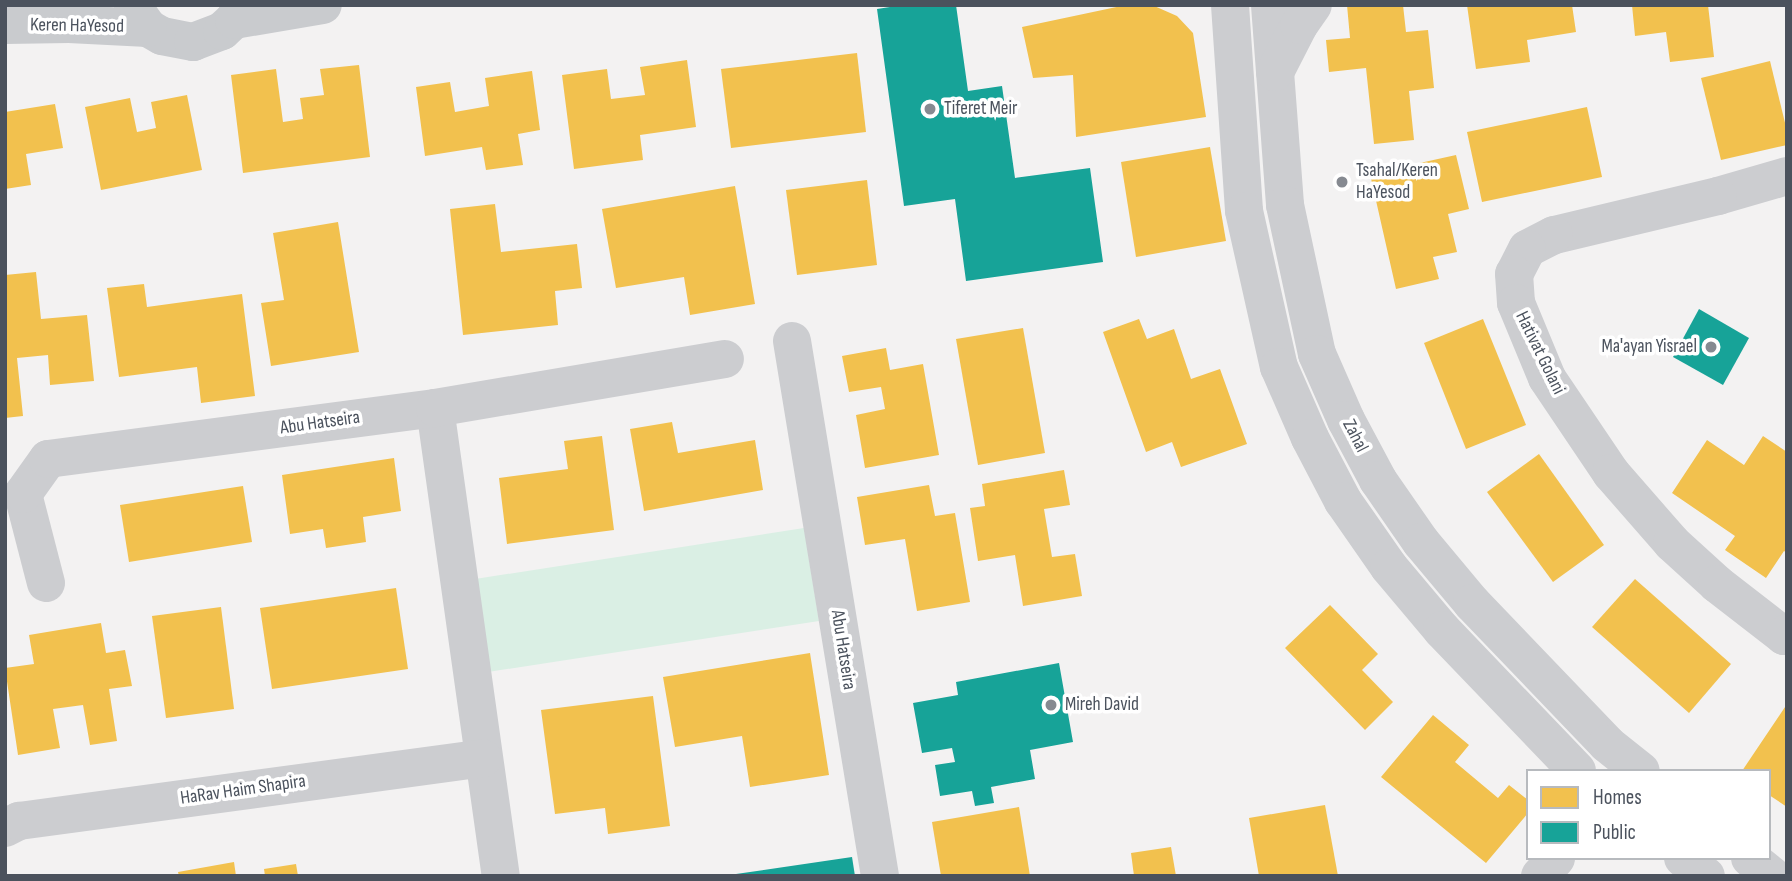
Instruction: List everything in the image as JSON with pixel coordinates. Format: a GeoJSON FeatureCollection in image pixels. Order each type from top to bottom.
{"type":"FeatureCollection","features":[{"type":"Feature","properties":{"kind":"main road"},"geometry":{"type":"LineString","coordinates":[[239,13],[323,5]]}},
{"type":"Feature","properties":{"kind":"main road","name":"Keren HaYesod"},"geometry":{"type":"LineString","coordinates":[[5,25],[69,24],[140,17],[162,36],[193,42],[222,31],[239,13]]}},
{"type":"Feature","properties":{"kind":"street"},"geometry":{"type":"LineString","coordinates":[[1230,5],[1244,211],[1279,367],[1310,438],[1343,501],[1389,567],[1442,631],[1575,769]]}},
{"type":"Feature","properties":{"kind":"street","name":"Zahal"},"geometry":{"type":"LineString","coordinates":[[1270,5],[1285,205],[1317,354],[1378,481],[1421,542],[1472,603],[1607,744],[1636,769]]}},
{"type":"Feature","properties":{"kind":"street"},"geometry":{"type":"LineString","coordinates":[[1274,74],[1299,25],[1313,5]]}},
{"type":"Feature","properties":{"kind":"street","name":"Hativat Golani"},"geometry":{"type":"LineString","coordinates":[[1787,176],[1718,196],[1554,235],[1527,250],[1514,274],[1516,303],[1547,378],[1611,473],[1672,542],[1717,584],[1784,636],[1787,633]]}},
{"type":"Feature","properties":{"kind":"street","name":"Abu Hatseira"},"geometry":{"type":"LineString","coordinates":[[792,341],[880,876]]}},
{"type":"Feature","properties":{"kind":"street","name":"Abu Hatseira"},"geometry":{"type":"LineString","coordinates":[[46,583],[23,494],[48,459],[435,408],[725,359]]}},
{"type":"Feature","properties":{"kind":"street"},"geometry":{"type":"LineString","coordinates":[[435,408],[501,876]]}},
{"type":"Feature","properties":{"kind":"street","name":"HaRav Haim Shapira"},"geometry":{"type":"LineString","coordinates":[[5,828],[19,821],[483,758]]}},
{"type":"Feature","properties":{"kind":"street"},"geometry":{"type":"LineString","coordinates":[[1540,876],[1554,860]]}},
{"type":"Feature","properties":{"kind":"street"},"geometry":{"type":"LineString","coordinates":[[1686,860],[1706,876]]}},
{"type":"Feature","properties":{"kind":"street"},"geometry":{"type":"LineString","coordinates":[[1752,860],[1772,876]]}},
{"type":"Feature","properties":{"kind":"green space"},"geometry":{"type":"Polygon","coordinates":[[[804,528],[819,621],[488,672],[475,579],[804,528]]]}},
{"type":"Feature","properties":{"kind":"building: Homes"},"geometry":{"type":"Polygon","coordinates":[[[1126,5],[1152,5],[1177,16],[1193,33],[1206,117],[1076,137],[1073,75],[1033,78],[1022,27],[1126,5]]]}},
{"type":"Feature","properties":{"kind":"building: Homes"},"geometry":{"type":"Polygon","coordinates":[[[1347,5],[1403,5],[1406,32],[1428,30],[1434,88],[1409,91],[1414,140],[1374,144],[1366,68],[1329,72],[1326,40],[1350,38],[1347,5]]]}},
{"type":"Feature","properties":{"kind":"building: Homes"},"geometry":{"type":"Polygon","coordinates":[[[1467,5],[1572,5],[1576,32],[1527,40],[1530,62],[1476,69],[1467,5]]]}},
{"type":"Feature","properties":{"kind":"building: Homes"},"geometry":{"type":"Polygon","coordinates":[[[1632,5],[1708,5],[1714,57],[1670,62],[1666,32],[1635,36],[1632,5]]]}},
{"type":"Feature","properties":{"kind":"building: Homes"},"geometry":{"type":"Polygon","coordinates":[[[857,53],[866,132],[731,148],[721,69],[857,53]]]}},
{"type":"Feature","properties":{"kind":"building: Homes"},"geometry":{"type":"Polygon","coordinates":[[[687,60],[696,127],[640,135],[643,160],[574,169],[562,75],[607,69],[611,99],[645,95],[640,67],[687,60]]]}},
{"type":"Feature","properties":{"kind":"building: Homes"},"geometry":{"type":"Polygon","coordinates":[[[1770,61],[1787,131],[1787,145],[1721,160],[1701,78],[1770,61]]]}},
{"type":"Feature","properties":{"kind":"building: Homes"},"geometry":{"type":"Polygon","coordinates":[[[359,65],[370,157],[243,173],[231,75],[276,69],[283,122],[303,119],[300,98],[324,95],[320,69],[359,65]]]}},
{"type":"Feature","properties":{"kind":"building: Homes"},"geometry":{"type":"Polygon","coordinates":[[[532,71],[540,130],[518,134],[523,165],[486,170],[482,147],[425,156],[416,87],[450,82],[455,112],[489,106],[485,78],[532,71]]]}},
{"type":"Feature","properties":{"kind":"building: Homes"},"geometry":{"type":"Polygon","coordinates":[[[187,95],[202,170],[101,190],[85,107],[130,98],[137,132],[156,128],[151,102],[187,95]]]}},
{"type":"Feature","properties":{"kind":"building: Homes"},"geometry":{"type":"Polygon","coordinates":[[[55,104],[63,148],[26,154],[31,185],[5,189],[5,112],[55,104]]]}},
{"type":"Feature","properties":{"kind":"building: Homes"},"geometry":{"type":"Polygon","coordinates":[[[1587,107],[1602,177],[1482,202],[1467,132],[1587,107]]]}},
{"type":"Feature","properties":{"kind":"building: Homes"},"geometry":{"type":"Polygon","coordinates":[[[1210,147],[1226,241],[1136,257],[1121,162],[1210,147]]]}},
{"type":"Feature","properties":{"kind":"building: Homes"},"geometry":{"type":"Polygon","coordinates":[[[1456,155],[1469,209],[1448,214],[1457,252],[1433,257],[1439,279],[1396,289],[1370,174],[1456,155]]]}},
{"type":"Feature","properties":{"kind":"building: Homes"},"geometry":{"type":"Polygon","coordinates":[[[867,180],[877,265],[797,275],[786,190],[867,180]]]}},
{"type":"Feature","properties":{"kind":"building: Homes"},"geometry":{"type":"Polygon","coordinates":[[[735,186],[755,304],[690,315],[684,277],[616,288],[602,209],[735,186]]]}},
{"type":"Feature","properties":{"kind":"building: Homes"},"geometry":{"type":"Polygon","coordinates":[[[495,204],[501,252],[577,244],[582,288],[555,291],[558,325],[463,335],[450,209],[495,204]]]}},
{"type":"Feature","properties":{"kind":"building: Homes"},"geometry":{"type":"Polygon","coordinates":[[[338,222],[359,352],[271,366],[261,303],[284,300],[273,233],[338,222]]]}},
{"type":"Feature","properties":{"kind":"building: Homes"},"geometry":{"type":"Polygon","coordinates":[[[36,272],[41,319],[87,315],[94,381],[50,385],[48,355],[17,358],[23,416],[5,418],[5,275],[36,272]]]}},
{"type":"Feature","properties":{"kind":"building: Homes"},"geometry":{"type":"Polygon","coordinates":[[[144,284],[147,307],[242,294],[255,396],[201,403],[197,367],[119,377],[107,288],[144,284]]]}},
{"type":"Feature","properties":{"kind":"building: Homes"},"geometry":{"type":"Polygon","coordinates":[[[1139,319],[1147,339],[1174,329],[1191,379],[1220,369],[1247,444],[1181,467],[1172,442],[1146,452],[1103,332],[1139,319]]]}},
{"type":"Feature","properties":{"kind":"building: Homes"},"geometry":{"type":"Polygon","coordinates":[[[1483,319],[1526,425],[1466,449],[1424,343],[1483,319]]]}},
{"type":"Feature","properties":{"kind":"building: Homes"},"geometry":{"type":"Polygon","coordinates":[[[1023,328],[1045,453],[978,465],[956,339],[1023,328]]]}},
{"type":"Feature","properties":{"kind":"building: Homes"},"geometry":{"type":"Polygon","coordinates":[[[886,348],[890,370],[923,364],[939,455],[865,468],[856,415],[885,409],[881,387],[849,392],[842,356],[886,348]]]}},
{"type":"Feature","properties":{"kind":"building: Homes"},"geometry":{"type":"Polygon","coordinates":[[[672,422],[678,453],[755,440],[763,490],[644,511],[630,429],[672,422]]]}},
{"type":"Feature","properties":{"kind":"building: Homes"},"geometry":{"type":"Polygon","coordinates":[[[602,436],[614,530],[507,544],[499,478],[568,469],[564,441],[602,436]]]}},
{"type":"Feature","properties":{"kind":"building: Homes"},"geometry":{"type":"Polygon","coordinates":[[[1763,436],[1787,452],[1787,553],[1784,551],[1766,578],[1725,550],[1735,536],[1672,493],[1707,440],[1744,465],[1763,436]]]}},
{"type":"Feature","properties":{"kind":"building: Homes"},"geometry":{"type":"Polygon","coordinates":[[[1539,454],[1604,545],[1553,582],[1487,492],[1539,454]]]}},
{"type":"Feature","properties":{"kind":"building: Homes"},"geometry":{"type":"Polygon","coordinates":[[[394,458],[401,511],[363,517],[366,542],[326,548],[323,529],[290,534],[282,475],[394,458]]]}},
{"type":"Feature","properties":{"kind":"building: Homes"},"geometry":{"type":"Polygon","coordinates":[[[1064,470],[1070,505],[1044,509],[1052,557],[1075,554],[1082,596],[1023,606],[1015,555],[978,561],[970,508],[985,506],[982,484],[1064,470]]]}},
{"type":"Feature","properties":{"kind":"building: Homes"},"geometry":{"type":"Polygon","coordinates":[[[929,485],[935,516],[955,513],[970,602],[917,611],[905,539],[865,545],[857,497],[929,485]]]}},
{"type":"Feature","properties":{"kind":"building: Homes"},"geometry":{"type":"Polygon","coordinates":[[[243,486],[252,542],[129,562],[120,505],[243,486]]]}},
{"type":"Feature","properties":{"kind":"building: Homes"},"geometry":{"type":"Polygon","coordinates":[[[1635,579],[1731,664],[1689,713],[1592,627],[1635,579]]]}},
{"type":"Feature","properties":{"kind":"building: Homes"},"geometry":{"type":"Polygon","coordinates":[[[396,588],[408,669],[272,689],[260,608],[396,588]]]}},
{"type":"Feature","properties":{"kind":"building: Homes"},"geometry":{"type":"Polygon","coordinates":[[[1330,605],[1378,654],[1362,670],[1393,702],[1365,730],[1285,648],[1330,605]]]}},
{"type":"Feature","properties":{"kind":"building: Homes"},"geometry":{"type":"Polygon","coordinates":[[[221,607],[234,709],[166,718],[152,616],[221,607]]]}},
{"type":"Feature","properties":{"kind":"building: Homes"},"geometry":{"type":"Polygon","coordinates":[[[101,623],[106,653],[125,650],[132,686],[109,689],[117,741],[90,745],[83,705],[53,709],[60,748],[18,755],[5,668],[34,664],[29,635],[101,623]]]}},
{"type":"Feature","properties":{"kind":"building: Homes"},"geometry":{"type":"Polygon","coordinates":[[[810,653],[829,775],[750,787],[742,736],[675,747],[663,677],[810,653]]]}},
{"type":"Feature","properties":{"kind":"building: Homes"},"geometry":{"type":"Polygon","coordinates":[[[653,696],[670,826],[608,834],[605,808],[555,814],[541,710],[653,696]]]}},
{"type":"Feature","properties":{"kind":"building: Homes"},"geometry":{"type":"Polygon","coordinates":[[[1787,704],[1787,807],[1771,796],[1771,769],[1743,769],[1787,704]]]}},
{"type":"Feature","properties":{"kind":"building: Homes"},"geometry":{"type":"Polygon","coordinates":[[[1433,715],[1469,745],[1455,762],[1498,798],[1509,785],[1526,798],[1526,815],[1486,863],[1381,777],[1433,715]]]}},
{"type":"Feature","properties":{"kind":"building: Homes"},"geometry":{"type":"Polygon","coordinates":[[[1325,805],[1338,876],[1259,876],[1249,818],[1325,805]]]}},
{"type":"Feature","properties":{"kind":"building: Homes"},"geometry":{"type":"Polygon","coordinates":[[[1019,807],[1030,876],[941,876],[932,822],[1019,807]]]}},
{"type":"Feature","properties":{"kind":"building: Homes"},"geometry":{"type":"Polygon","coordinates":[[[1171,847],[1176,876],[1134,876],[1131,853],[1171,847]]]}},
{"type":"Feature","properties":{"kind":"building: Homes"},"geometry":{"type":"Polygon","coordinates":[[[234,862],[236,876],[179,876],[178,872],[234,862]]]}},
{"type":"Feature","properties":{"kind":"building: Homes"},"geometry":{"type":"Polygon","coordinates":[[[296,864],[298,876],[265,876],[264,869],[296,864]]]}},
{"type":"Feature","properties":{"kind":"building: Public"},"geometry":{"type":"Polygon","coordinates":[[[903,5],[956,5],[968,91],[1002,86],[1015,178],[1090,168],[1103,262],[966,281],[955,199],[904,206],[877,9],[903,5]]]}},
{"type":"Feature","properties":{"kind":"building: Public","name":"Ma'ayan Yisrael"},"geometry":{"type":"Polygon","coordinates":[[[1699,309],[1749,338],[1723,385],[1673,357],[1699,309]]]}},
{"type":"Feature","properties":{"kind":"building: Public"},"geometry":{"type":"Polygon","coordinates":[[[1059,663],[1073,742],[1030,750],[1035,779],[991,787],[994,803],[975,806],[972,791],[940,796],[935,765],[955,762],[952,748],[922,753],[913,703],[958,695],[956,682],[1059,663]]]}},
{"type":"Feature","properties":{"kind":"building: Public"},"geometry":{"type":"Polygon","coordinates":[[[852,857],[855,876],[736,876],[736,874],[852,857]]]}},
{"type":"Feature","properties":{"kind":"place","name":"Tiferet Meir"},"geometry":{"type":"Point","coordinates":[930,109]}},
{"type":"Feature","properties":{"kind":"place","name":"Tsahal/Keren HaYesod"},"geometry":{"type":"Point","coordinates":[1342,182]}},
{"type":"Feature","properties":{"kind":"place","name":"Ma'ayan Yisrael"},"geometry":{"type":"Point","coordinates":[1711,347]}},
{"type":"Feature","properties":{"kind":"place","name":"Mireh David"},"geometry":{"type":"Point","coordinates":[1051,705]}}]}
